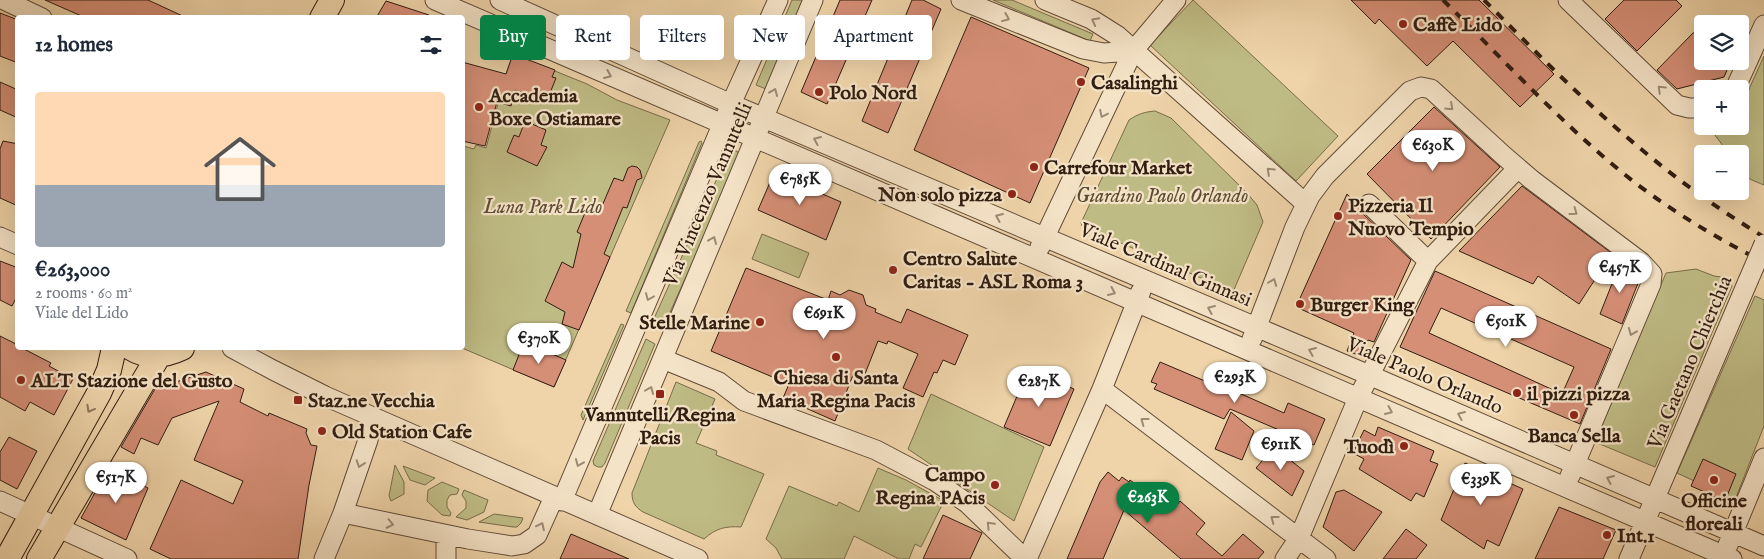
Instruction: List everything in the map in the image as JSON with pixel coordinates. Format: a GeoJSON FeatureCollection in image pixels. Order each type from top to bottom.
{"type":"FeatureCollection","features":[{"type":"Feature","properties":{"kind":"main road"},"geometry":{"type":"LineString","coordinates":[[324,15],[332,0]]}},
{"type":"Feature","properties":{"kind":"main road"},"geometry":{"type":"LineString","coordinates":[[7,559],[99,393],[109,370],[114,350]]}},
{"type":"Feature","properties":{"kind":"main road"},"geometry":{"type":"LineString","coordinates":[[136,350],[147,354],[159,355],[178,350]]}},
{"type":"Feature","properties":{"kind":"main road"},"geometry":{"type":"LineString","coordinates":[[39,559],[56,527],[159,355]]}},
{"type":"Feature","properties":{"kind":"street"},"geometry":{"type":"LineString","coordinates":[[4,0],[36,15]]}},
{"type":"Feature","properties":{"kind":"street"},"geometry":{"type":"LineString","coordinates":[[435,0],[1035,257],[1564,488],[1728,557],[1733,533],[1764,458]]}},
{"type":"Feature","properties":{"kind":"street","name":"Viale Cardinal Ginnasi"},"geometry":{"type":"LineString","coordinates":[[500,0],[731,104],[885,168],[1256,328],[1248,350]]}},
{"type":"Feature","properties":{"kind":"street","name":"Via Vincenzo Vannutelli"},"geometry":{"type":"LineString","coordinates":[[343,513],[504,546],[524,544],[534,538],[558,499],[778,0]]}},
{"type":"Feature","properties":{"kind":"street","name":"Via Vincenzo Vannutelli"},"geometry":{"type":"LineString","coordinates":[[597,515],[813,0]]}},
{"type":"Feature","properties":{"kind":"street"},"geometry":{"type":"LineString","coordinates":[[961,0],[1083,49],[1104,53],[1133,51]]}},
{"type":"Feature","properties":{"kind":"street"},"geometry":{"type":"LineString","coordinates":[[1045,0],[1098,22],[1118,36],[1306,204]]}},
{"type":"Feature","properties":{"kind":"street"},"geometry":{"type":"LineString","coordinates":[[1035,257],[1133,51],[1176,0]]}},
{"type":"Feature","properties":{"kind":"street"},"geometry":{"type":"LineString","coordinates":[[1568,0],[1677,105],[1694,108]]}},
{"type":"Feature","properties":{"kind":"street"},"geometry":{"type":"LineString","coordinates":[[1739,80],[1764,24]]}},
{"type":"Feature","properties":{"kind":"street"},"geometry":{"type":"LineString","coordinates":[[1256,328],[1295,227],[1306,204],[1325,176],[1410,91],[1421,87],[1431,89],[1518,168],[1557,200],[1642,262],[1651,271],[1653,276],[1648,293],[1576,465],[1564,488]]}},
{"type":"Feature","properties":{"kind":"street"},"geometry":{"type":"LineString","coordinates":[[875,189],[885,168]]}},
{"type":"Feature","properties":{"kind":"street"},"geometry":{"type":"LineString","coordinates":[[1285,559],[1299,538],[1369,375],[1428,261],[1518,168]]}},
{"type":"Feature","properties":{"kind":"street"},"geometry":{"type":"LineString","coordinates":[[952,222],[960,200]]}},
{"type":"Feature","properties":{"kind":"street"},"geometry":{"type":"LineString","coordinates":[[1369,204],[1428,261]]}},
{"type":"Feature","properties":{"kind":"street"},"geometry":{"type":"LineString","coordinates":[[0,237],[15,244]]}},
{"type":"Feature","properties":{"kind":"street","name":"Via Gaetano Chierchia"},"geometry":{"type":"LineString","coordinates":[[1629,559],[1764,244]]}},
{"type":"Feature","properties":{"kind":"street"},"geometry":{"type":"LineString","coordinates":[[662,359],[718,382],[744,401],[876,450],[949,490],[975,511],[1026,559],[1102,389],[1146,280]]}},
{"type":"Feature","properties":{"kind":"street","name":"Viale Paolo Orlando"},"geometry":{"type":"LineString","coordinates":[[1256,328],[1764,546]]}},
{"type":"Feature","properties":{"kind":"street"},"geometry":{"type":"LineString","coordinates":[[236,350],[284,376],[372,417],[698,559]]}},
{"type":"Feature","properties":{"kind":"street"},"geometry":{"type":"LineString","coordinates":[[1102,389],[1326,559]]}},
{"type":"Feature","properties":{"kind":"street"},"geometry":{"type":"LineString","coordinates":[[324,559],[343,513],[368,440],[372,417]]}},
{"type":"Feature","properties":{"kind":"street"},"geometry":{"type":"LineString","coordinates":[[0,501],[127,559]]}},
{"type":"Feature","properties":{"kind":"street"},"geometry":{"type":"LineString","coordinates":[[446,535],[446,559]]}},
{"type":"Feature","properties":{"kind":"green space"},"geometry":{"type":"Polygon","coordinates":[[[792,0],[806,0],[799,15],[786,15],[792,0]]]}},
{"type":"Feature","properties":{"kind":"green space"},"geometry":{"type":"Polygon","coordinates":[[[993,0],[1012,0],[1093,34],[1090,41],[993,0]]]}},
{"type":"Feature","properties":{"kind":"green space"},"geometry":{"type":"Polygon","coordinates":[[[1193,0],[1338,136],[1296,181],[1150,45],[1193,0]]]}},
{"type":"Feature","properties":{"kind":"green space"},"geometry":{"type":"Polygon","coordinates":[[[1764,56],[1764,185],[1749,178],[1749,145],[1722,145],[1715,135],[1749,135],[1749,89],[1764,56]]]}},
{"type":"Feature","properties":{"kind":"green space","name":"Luna Park Lido"},"geometry":{"type":"Polygon","coordinates":[[[511,60],[528,60],[587,84],[617,100],[670,120],[554,387],[465,349],[465,147],[474,149],[476,145],[486,148],[511,60]]]}},
{"type":"Feature","properties":{"kind":"green space"},"geometry":{"type":"Polygon","coordinates":[[[767,60],[779,60],[766,89],[756,85],[767,60]]]}},
{"type":"Feature","properties":{"kind":"green space","name":"Giardino Paolo Orlando"},"geometry":{"type":"Polygon","coordinates":[[[1155,111],[1171,118],[1257,205],[1263,222],[1233,292],[1082,226],[1081,223],[1129,120],[1135,116],[1155,111]]]}},
{"type":"Feature","properties":{"kind":"green space"},"geometry":{"type":"Polygon","coordinates":[[[701,141],[702,143],[631,313],[626,311],[699,142],[701,141]]]}},
{"type":"Feature","properties":{"kind":"green space"},"geometry":{"type":"Polygon","coordinates":[[[737,151],[740,156],[663,328],[652,323],[729,152],[737,151]]]}},
{"type":"Feature","properties":{"kind":"green space"},"geometry":{"type":"Polygon","coordinates":[[[762,234],[809,253],[799,278],[752,259],[762,234]]]}},
{"type":"Feature","properties":{"kind":"green space"},"geometry":{"type":"Polygon","coordinates":[[[1696,269],[1714,276],[1729,278],[1732,286],[1655,467],[1595,442],[1666,273],[1696,269]]]}},
{"type":"Feature","properties":{"kind":"green space"},"geometry":{"type":"Polygon","coordinates":[[[1755,296],[1764,300],[1764,426],[1735,500],[1677,473],[1755,296]]]}},
{"type":"Feature","properties":{"kind":"green space"},"geometry":{"type":"Polygon","coordinates":[[[621,324],[624,325],[583,420],[581,415],[621,324]]]}},
{"type":"Feature","properties":{"kind":"green space"},"geometry":{"type":"Polygon","coordinates":[[[646,339],[655,344],[605,463],[602,467],[598,467],[594,465],[593,461],[646,339]]]}},
{"type":"Feature","properties":{"kind":"green space"},"geometry":{"type":"Polygon","coordinates":[[[676,382],[715,399],[696,443],[717,451],[716,455],[764,474],[741,527],[721,528],[704,539],[643,512],[634,504],[633,499],[632,493],[676,382]]]}},
{"type":"Feature","properties":{"kind":"green space","name":"Campo Regina PAcis"},"geometry":{"type":"Polygon","coordinates":[[[931,394],[1044,447],[1014,521],[908,449],[931,394]]]}},
{"type":"Feature","properties":{"kind":"green space"},"geometry":{"type":"Polygon","coordinates":[[[395,465],[404,482],[404,494],[391,501],[389,496],[395,465]]]}},
{"type":"Feature","properties":{"kind":"green space"},"geometry":{"type":"Polygon","coordinates":[[[403,466],[435,478],[425,485],[410,480],[403,466]]]}},
{"type":"Feature","properties":{"kind":"green space"},"geometry":{"type":"Polygon","coordinates":[[[878,468],[906,480],[944,501],[921,547],[915,544],[909,559],[899,559],[854,536],[844,559],[782,559],[776,548],[766,539],[789,486],[837,506],[839,502],[859,512],[878,468]]]}},
{"type":"Feature","properties":{"kind":"green space"},"geometry":{"type":"Polygon","coordinates":[[[442,482],[459,489],[457,494],[450,495],[447,500],[447,507],[451,513],[450,516],[442,515],[427,501],[428,490],[442,482]]]}},
{"type":"Feature","properties":{"kind":"green space"},"geometry":{"type":"Polygon","coordinates":[[[464,490],[488,500],[484,512],[467,520],[456,517],[466,508],[466,501],[462,495],[464,490]]]}},
{"type":"Feature","properties":{"kind":"green space"},"geometry":{"type":"Polygon","coordinates":[[[494,514],[523,518],[517,527],[479,522],[494,514]]]}},
{"type":"Feature","properties":{"kind":"building"},"geometry":{"type":"Polygon","coordinates":[[[45,0],[148,0],[180,15],[79,15],[45,0]]]}},
{"type":"Feature","properties":{"kind":"building"},"geometry":{"type":"Polygon","coordinates":[[[840,0],[872,0],[866,15],[834,15],[840,0]]]}},
{"type":"Feature","properties":{"kind":"building"},"geometry":{"type":"Polygon","coordinates":[[[912,0],[923,0],[941,9],[932,30],[932,15],[906,15],[912,0]]]}},
{"type":"Feature","properties":{"kind":"building"},"geometry":{"type":"Polygon","coordinates":[[[1351,0],[1479,0],[1554,74],[1520,107],[1453,41],[1427,66],[1379,19],[1375,24],[1351,0]]]}},
{"type":"Feature","properties":{"kind":"building"},"geometry":{"type":"Polygon","coordinates":[[[1624,0],[1676,0],[1682,6],[1637,51],[1605,19],[1624,0]]]}},
{"type":"Feature","properties":{"kind":"building"},"geometry":{"type":"Polygon","coordinates":[[[386,1],[429,15],[378,15],[386,1]]]}},
{"type":"Feature","properties":{"kind":"building"},"geometry":{"type":"Polygon","coordinates":[[[0,13],[15,19],[15,62],[0,56],[0,13]]]}},
{"type":"Feature","properties":{"kind":"building"},"geometry":{"type":"Polygon","coordinates":[[[971,17],[1089,68],[1030,203],[914,150],[971,17]]]}},
{"type":"Feature","properties":{"kind":"building"},"geometry":{"type":"Polygon","coordinates":[[[1694,32],[1694,70],[1727,70],[1724,77],[1712,80],[1694,80],[1694,85],[1677,89],[1657,70],[1694,32]]]}},
{"type":"Feature","properties":{"kind":"building"},"geometry":{"type":"Polygon","coordinates":[[[815,59],[846,60],[827,104],[801,92],[815,59]]]}},
{"type":"Feature","properties":{"kind":"building"},"geometry":{"type":"Polygon","coordinates":[[[511,60],[529,60],[555,70],[552,77],[556,78],[548,98],[543,96],[541,100],[515,90],[511,106],[497,102],[485,146],[465,142],[465,63],[506,74],[511,60]]]}},
{"type":"Feature","properties":{"kind":"building"},"geometry":{"type":"Polygon","coordinates":[[[887,60],[919,60],[888,133],[862,121],[887,60]]]}},
{"type":"Feature","properties":{"kind":"building"},"geometry":{"type":"Polygon","coordinates":[[[0,82],[15,89],[15,117],[0,110],[0,82]]]}},
{"type":"Feature","properties":{"kind":"building"},"geometry":{"type":"Polygon","coordinates":[[[1434,107],[1500,167],[1431,239],[1367,174],[1434,107]]]}},
{"type":"Feature","properties":{"kind":"building"},"geometry":{"type":"Polygon","coordinates":[[[525,121],[546,130],[541,145],[547,147],[537,166],[507,152],[514,135],[519,137],[525,121]]]}},
{"type":"Feature","properties":{"kind":"building"},"geometry":{"type":"Polygon","coordinates":[[[3,141],[15,143],[15,205],[0,198],[0,149],[3,141]]]}},
{"type":"Feature","properties":{"kind":"building"},"geometry":{"type":"Polygon","coordinates":[[[632,166],[640,170],[642,178],[637,180],[627,208],[623,207],[604,254],[610,257],[579,330],[562,324],[565,312],[545,301],[562,262],[573,268],[581,234],[577,232],[587,208],[599,213],[614,178],[623,181],[628,168],[632,166]]]}},
{"type":"Feature","properties":{"kind":"building"},"geometry":{"type":"Polygon","coordinates":[[[774,173],[841,202],[826,240],[758,210],[774,173]]]}},
{"type":"Feature","properties":{"kind":"building"},"geometry":{"type":"Polygon","coordinates":[[[1522,186],[1610,252],[1609,254],[1611,255],[1579,304],[1538,276],[1533,284],[1459,251],[1522,186]]]}},
{"type":"Feature","properties":{"kind":"building"},"geometry":{"type":"Polygon","coordinates":[[[1347,194],[1361,212],[1411,260],[1374,342],[1368,340],[1361,356],[1347,351],[1354,333],[1296,307],[1347,194]]]}},
{"type":"Feature","properties":{"kind":"building"},"geometry":{"type":"Polygon","coordinates":[[[0,261],[15,267],[15,300],[12,306],[0,300],[0,261]]]}},
{"type":"Feature","properties":{"kind":"building"},"geometry":{"type":"Polygon","coordinates":[[[1621,261],[1640,278],[1622,324],[1600,314],[1621,261]]]}},
{"type":"Feature","properties":{"kind":"building"},"geometry":{"type":"Polygon","coordinates":[[[746,268],[828,300],[831,291],[840,295],[849,290],[863,295],[866,305],[876,309],[875,312],[901,323],[907,309],[968,335],[955,365],[943,360],[937,373],[934,372],[923,397],[903,388],[918,354],[888,341],[887,344],[878,341],[865,374],[855,370],[835,421],[783,398],[789,384],[711,351],[746,268]]]}},
{"type":"Feature","properties":{"kind":"building"},"geometry":{"type":"Polygon","coordinates":[[[1435,271],[1611,349],[1580,424],[1400,347],[1435,271]],[[1441,308],[1429,333],[1562,394],[1574,367],[1441,308]]]}},
{"type":"Feature","properties":{"kind":"building","name":"ALT Stazione del Gusto"},"geometry":{"type":"Polygon","coordinates":[[[0,336],[15,344],[15,350],[26,350],[51,363],[49,366],[73,379],[54,415],[30,402],[25,411],[0,397],[0,336]]]}},
{"type":"Feature","properties":{"kind":"building"},"geometry":{"type":"Polygon","coordinates":[[[524,342],[566,360],[554,387],[513,370],[524,342]]]}},
{"type":"Feature","properties":{"kind":"building"},"geometry":{"type":"Polygon","coordinates":[[[1160,362],[1284,413],[1288,403],[1325,419],[1314,445],[1230,409],[1224,419],[1154,389],[1157,384],[1151,382],[1160,362]]]}},
{"type":"Feature","properties":{"kind":"building"},"geometry":{"type":"Polygon","coordinates":[[[1028,370],[1074,389],[1050,446],[1004,427],[1028,370]]]}},
{"type":"Feature","properties":{"kind":"building"},"geometry":{"type":"Polygon","coordinates":[[[206,372],[244,389],[240,402],[268,416],[269,413],[307,429],[306,433],[311,445],[317,446],[298,559],[171,559],[150,549],[181,480],[233,504],[243,481],[194,460],[219,401],[172,418],[158,445],[141,438],[134,454],[121,447],[155,389],[206,372]]]}},
{"type":"Feature","properties":{"kind":"building"},"geometry":{"type":"Polygon","coordinates":[[[1231,412],[1254,431],[1242,460],[1215,449],[1231,412]]]}},
{"type":"Feature","properties":{"kind":"building"},"geometry":{"type":"Polygon","coordinates":[[[1378,427],[1434,451],[1430,461],[1438,464],[1424,497],[1416,493],[1411,501],[1359,469],[1364,459],[1353,453],[1364,430],[1375,436],[1378,427]]]}},
{"type":"Feature","properties":{"kind":"building"},"geometry":{"type":"Polygon","coordinates":[[[9,437],[37,451],[17,489],[0,480],[0,452],[9,437]]]}},
{"type":"Feature","properties":{"kind":"building"},"geometry":{"type":"Polygon","coordinates":[[[1274,447],[1304,471],[1292,496],[1256,468],[1274,447]]]}},
{"type":"Feature","properties":{"kind":"building","name":"Officine floreali"},"geometry":{"type":"Polygon","coordinates":[[[1703,459],[1736,474],[1725,501],[1691,486],[1703,459]]]}},
{"type":"Feature","properties":{"kind":"building"},"geometry":{"type":"Polygon","coordinates":[[[1465,463],[1523,489],[1499,546],[1487,540],[1484,549],[1441,520],[1465,463]]]}},
{"type":"Feature","properties":{"kind":"building"},"geometry":{"type":"Polygon","coordinates":[[[108,469],[113,469],[148,488],[126,540],[81,518],[108,469]]]}},
{"type":"Feature","properties":{"kind":"building"},"geometry":{"type":"Polygon","coordinates":[[[1108,472],[1119,481],[1122,477],[1139,487],[1142,484],[1173,510],[1180,501],[1205,523],[1196,534],[1222,556],[1243,534],[1264,552],[1258,559],[1181,559],[1124,510],[1103,559],[1067,559],[1100,482],[1108,472]]]}},
{"type":"Feature","properties":{"kind":"building"},"geometry":{"type":"Polygon","coordinates":[[[1344,490],[1382,512],[1354,551],[1323,527],[1336,492],[1344,490]]]}},
{"type":"Feature","properties":{"kind":"building"},"geometry":{"type":"Polygon","coordinates":[[[1559,507],[1616,530],[1603,559],[1535,559],[1559,507]]]}},
{"type":"Feature","properties":{"kind":"building"},"geometry":{"type":"Polygon","coordinates":[[[943,515],[982,533],[970,559],[923,559],[943,515]]]}},
{"type":"Feature","properties":{"kind":"building"},"geometry":{"type":"Polygon","coordinates":[[[1406,529],[1427,545],[1416,559],[1383,559],[1406,529]]]}},
{"type":"Feature","properties":{"kind":"building"},"geometry":{"type":"Polygon","coordinates":[[[571,534],[629,559],[560,559],[571,534]]]}},
{"type":"Feature","properties":{"kind":"railway"},"geometry":{"type":"LineString","coordinates":[[1443,0],[1538,96],[1612,164],[1684,217],[1764,262]]}},
{"type":"Feature","properties":{"kind":"railway"},"geometry":{"type":"LineString","coordinates":[[1484,0],[1620,131],[1686,184],[1764,237]]}},
{"type":"Feature","properties":{"kind":"place","name":"Caffè Lido"},"geometry":{"type":"Point","coordinates":[1403,24]}},
{"type":"Feature","properties":{"kind":"place","name":"Casalinghi"},"geometry":{"type":"Point","coordinates":[1081,82]}},
{"type":"Feature","properties":{"kind":"place","name":"Polo Nord"},"geometry":{"type":"Point","coordinates":[819,92]}},
{"type":"Feature","properties":{"kind":"place","name":"Accademia Boxe Ostiamare"},"geometry":{"type":"Point","coordinates":[479,107]}},
{"type":"Feature","properties":{"kind":"place","name":"Carrefour Market"},"geometry":{"type":"Point","coordinates":[1034,167]}},
{"type":"Feature","properties":{"kind":"place","name":"Non solo pizza"},"geometry":{"type":"Point","coordinates":[1012,194]}},
{"type":"Feature","properties":{"kind":"place","name":"Pizzeria Il Nuovo Tempio"},"geometry":{"type":"Point","coordinates":[1338,216]}},
{"type":"Feature","properties":{"kind":"place","name":"Centro Salute Caritas - ASL Roma 3"},"geometry":{"type":"Point","coordinates":[893,270]}},
{"type":"Feature","properties":{"kind":"place","name":"Burger King"},"geometry":{"type":"Point","coordinates":[1300,304]}},
{"type":"Feature","properties":{"kind":"place","name":"Stelle Marine"},"geometry":{"type":"Point","coordinates":[760,322]}},
{"type":"Feature","properties":{"kind":"place","name":"Chiesa di Santa Maria Regina Pacis"},"geometry":{"type":"Point","coordinates":[836,357]}},
{"type":"Feature","properties":{"kind":"place","name":"ALT Stazione del Gusto"},"geometry":{"type":"Point","coordinates":[21,380]}},
{"type":"Feature","properties":{"kind":"place","name":"il pizzi pizza"},"geometry":{"type":"Point","coordinates":[1517,393]}},
{"type":"Feature","properties":{"kind":"place","name":"Vannutelli/Regina Pacis"},"geometry":{"type":"Point","coordinates":[660,394]}},
{"type":"Feature","properties":{"kind":"place","name":"Staz.ne Vecchia"},"geometry":{"type":"Point","coordinates":[298,400]}},
{"type":"Feature","properties":{"kind":"place","name":"Banca Sella"},"geometry":{"type":"Point","coordinates":[1574,415]}},
{"type":"Feature","properties":{"kind":"place","name":"Old Station Cafe"},"geometry":{"type":"Point","coordinates":[322,431]}},
{"type":"Feature","properties":{"kind":"place","name":"Tuodì"},"geometry":{"type":"Point","coordinates":[1404,446]}},
{"type":"Feature","properties":{"kind":"place","name":"Officine floreali"},"geometry":{"type":"Point","coordinates":[1714,480]}},
{"type":"Feature","properties":{"kind":"place","name":"Campo Regina PAcis"},"geometry":{"type":"Point","coordinates":[995,485]}},
{"type":"Feature","properties":{"kind":"place","name":"Int.1"},"geometry":{"type":"Point","coordinates":[1607,535]}}]}
